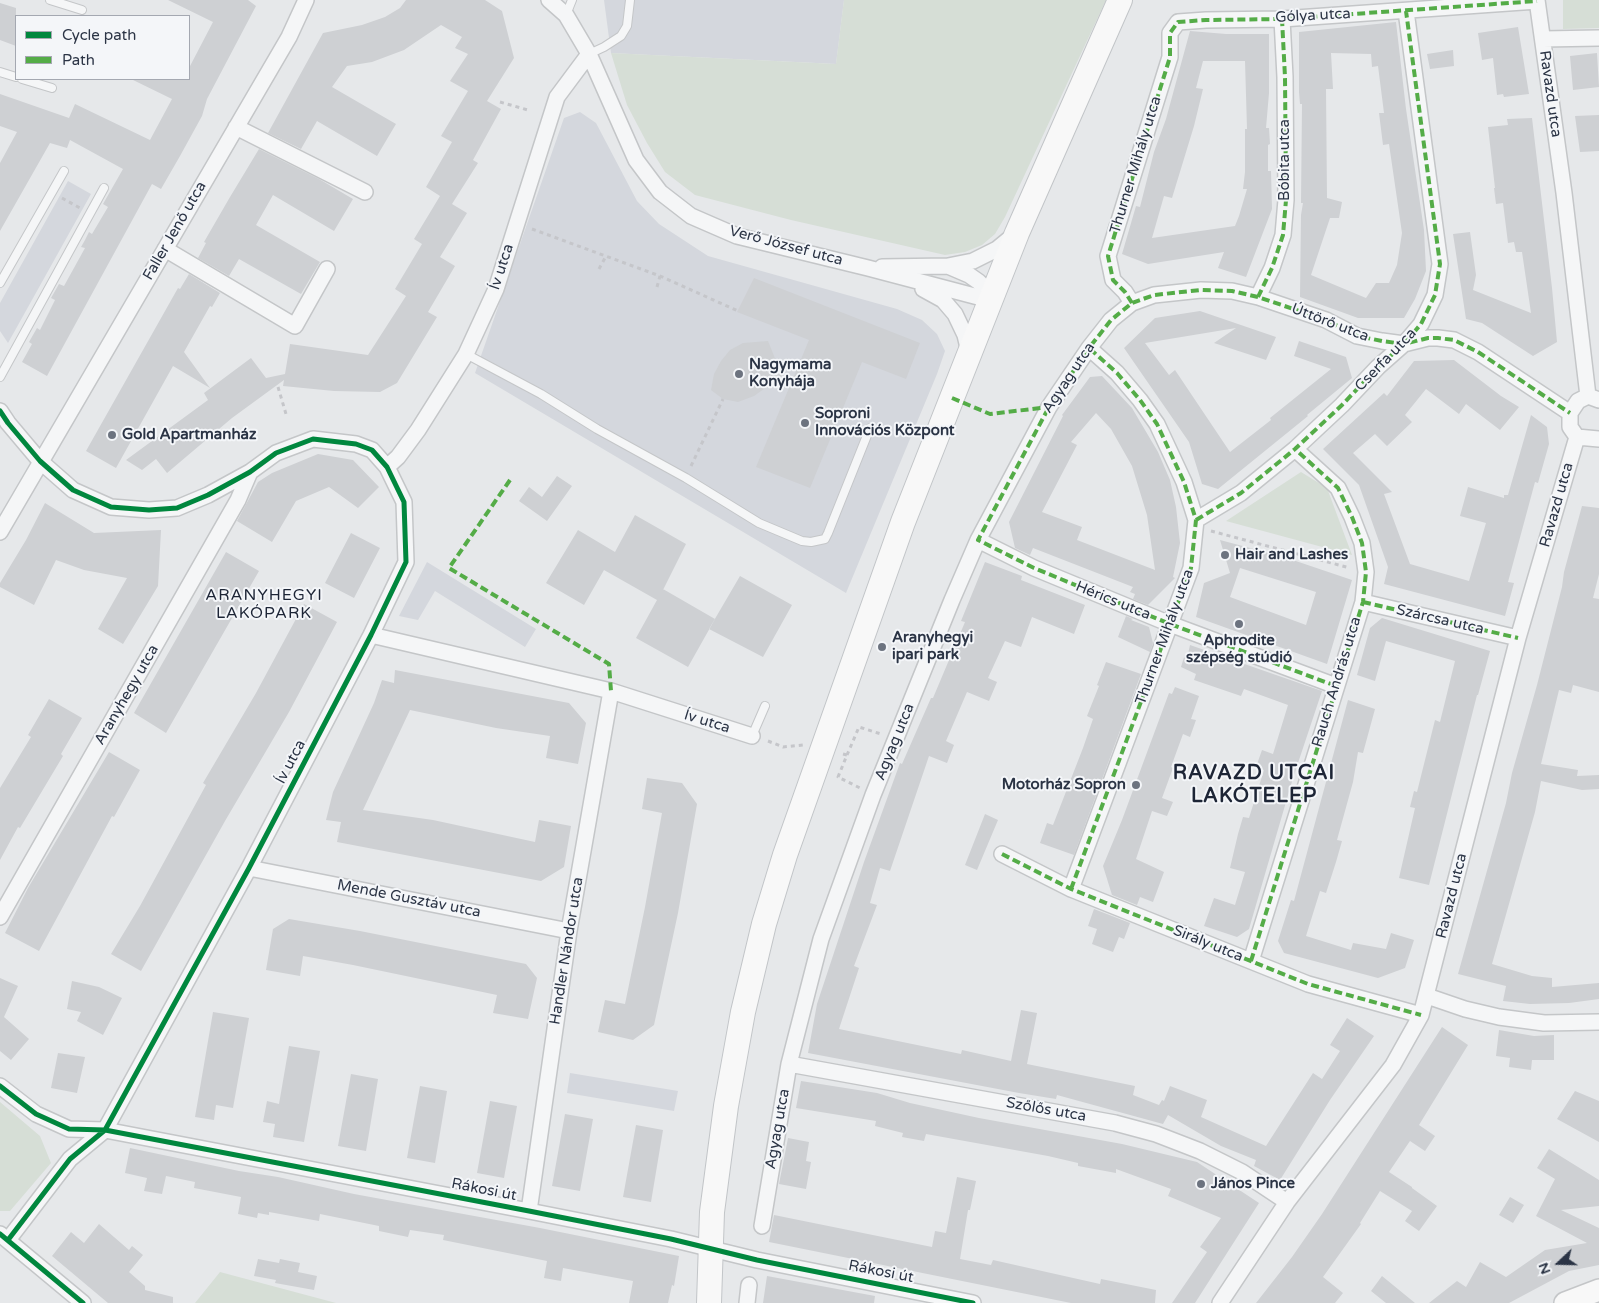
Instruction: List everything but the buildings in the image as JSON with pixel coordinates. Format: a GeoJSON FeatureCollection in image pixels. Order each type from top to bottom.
{"type":"FeatureCollection","features":[{"type":"Feature","properties":{"kind":"main road"},"geometry":{"type":"LineString","coordinates":[[709,1303],[712,1212],[726,1106],[742,1012],[764,924],[785,856],[903,522],[969,352],[992,299],[1017,233],[1120,0]]}},
{"type":"Feature","properties":{"kind":"street","name":"Faller Jenő utca"},"geometry":{"type":"LineString","coordinates":[[0,532],[289,37],[306,0]]}},
{"type":"Feature","properties":{"kind":"street","name":"Verő József utca"},"geometry":{"type":"LineString","coordinates":[[549,0],[566,15],[589,54],[636,160],[660,192],[691,216],[737,236],[977,297],[992,299]]}},
{"type":"Feature","properties":{"kind":"street","name":"Gólya utca"},"geometry":{"type":"LineString","coordinates":[[1178,22],[1282,19],[1537,1]]}},
{"type":"Feature","properties":{"kind":"street","name":"Ravazd utca"},"geometry":{"type":"LineString","coordinates":[[1537,1],[1594,398],[1578,401],[1570,413]]}},
{"type":"Feature","properties":{"kind":"street","name":"Cserfa utca"},"geometry":{"type":"LineString","coordinates":[[1196,524],[1241,493],[1295,449],[1342,405],[1378,367],[1404,344],[1421,324],[1434,295],[1440,264],[1406,11]]}},
{"type":"Feature","properties":{"kind":"street","name":"Bóbita utca"},"geometry":{"type":"LineString","coordinates":[[1258,297],[1272,268],[1283,235],[1285,218],[1282,19]]}},
{"type":"Feature","properties":{"kind":"street","name":"Thurner Mihály utca"},"geometry":{"type":"LineString","coordinates":[[1132,303],[1125,292],[1113,280],[1108,256],[1170,56],[1170,33],[1178,22]]}},
{"type":"Feature","properties":{"kind":"street"},"geometry":{"type":"LineString","coordinates":[[1543,39],[1599,38]]}},
{"type":"Feature","properties":{"kind":"street","name":"Ív utca"},"geometry":{"type":"LineString","coordinates":[[386,466],[398,457],[418,430],[466,354],[496,289],[557,97],[589,54]]}},
{"type":"Feature","properties":{"kind":"street"},"geometry":{"type":"LineString","coordinates":[[236,127],[365,192]]}},
{"type":"Feature","properties":{"kind":"street"},"geometry":{"type":"LineString","coordinates":[[868,268],[948,266],[972,261],[997,249],[1017,233]]}},
{"type":"Feature","properties":{"kind":"street"},"geometry":{"type":"LineString","coordinates":[[165,249],[295,326],[327,270]]}},
{"type":"Feature","properties":{"kind":"street"},"geometry":{"type":"LineString","coordinates":[[948,266],[978,282],[985,288],[992,299]]}},
{"type":"Feature","properties":{"kind":"street"},"geometry":{"type":"LineString","coordinates":[[868,268],[927,290],[942,300],[960,322],[969,352]]}},
{"type":"Feature","properties":{"kind":"street","name":"Úttörő utca"},"geometry":{"type":"LineString","coordinates":[[1132,303],[1154,295],[1201,290],[1232,291],[1258,297],[1326,320],[1357,336],[1382,342],[1404,344],[1428,338],[1454,340],[1478,352],[1570,413]]}},
{"type":"Feature","properties":{"kind":"street","name":"Agyag utca"},"geometry":{"type":"LineString","coordinates":[[762,1226],[789,1064],[821,939],[873,795],[978,540],[1049,407],[1089,348],[1111,320],[1132,303]]}},
{"type":"Feature","properties":{"kind":"street","name":"Thurner Mihály utca"},"geometry":{"type":"LineString","coordinates":[[1071,888],[1191,568],[1196,524],[1184,482],[1157,424],[1117,373],[1089,348]]}},
{"type":"Feature","properties":{"kind":"street"},"geometry":{"type":"LineString","coordinates":[[0,411],[40,461],[74,490],[111,507],[149,510],[178,508],[208,495],[250,472]]}},
{"type":"Feature","properties":{"kind":"street"},"geometry":{"type":"LineString","coordinates":[[1570,413],[1570,427],[1576,437],[1599,439]]}},
{"type":"Feature","properties":{"kind":"street","name":"Ravazd utca"},"geometry":{"type":"LineString","coordinates":[[1220,1303],[1288,1202],[1393,1065],[1421,1016],[1518,638],[1576,437]]}},
{"type":"Feature","properties":{"kind":"street","name":"Ív utca"},"geometry":{"type":"LineString","coordinates":[[105,1130],[249,868],[371,635],[406,562],[404,502],[386,466],[372,450],[356,444],[313,439],[276,453],[250,472]]}},
{"type":"Feature","properties":{"kind":"street","name":"Rauch András utca"},"geometry":{"type":"LineString","coordinates":[[1251,961],[1363,602],[1366,572],[1362,543],[1338,488],[1295,449]]}},
{"type":"Feature","properties":{"kind":"street","name":"Aranyhegy utca"},"geometry":{"type":"LineString","coordinates":[[0,917],[238,500],[250,472]]}},
{"type":"Feature","properties":{"kind":"street","name":"Hérics utca"},"geometry":{"type":"LineString","coordinates":[[978,540],[1034,568],[1170,624],[1336,686]]}},
{"type":"Feature","properties":{"kind":"street","name":"Szárcsa utca"},"geometry":{"type":"LineString","coordinates":[[1363,602],[1518,638]]}},
{"type":"Feature","properties":{"kind":"street","name":"Ív utca"},"geometry":{"type":"LineString","coordinates":[[371,635],[610,691],[752,736]]}},
{"type":"Feature","properties":{"kind":"street","name":"Handler Nándor utca"},"geometry":{"type":"LineString","coordinates":[[529,1211],[569,930],[610,691]]}},
{"type":"Feature","properties":{"kind":"street","name":"Sirály utca"},"geometry":{"type":"LineString","coordinates":[[1002,854],[1071,888],[1308,984],[1421,1016]]}},
{"type":"Feature","properties":{"kind":"street","name":"Mende Gusztáv utca"},"geometry":{"type":"LineString","coordinates":[[249,868],[569,930]]}},
{"type":"Feature","properties":{"kind":"street"},"geometry":{"type":"LineString","coordinates":[[1427,996],[1498,1017],[1544,1022],[1599,1022]]}},
{"type":"Feature","properties":{"kind":"street","name":"Szőlős utca"},"geometry":{"type":"LineString","coordinates":[[789,1064],[1115,1122],[1156,1134],[1200,1151],[1242,1172],[1288,1202]]}},
{"type":"Feature","properties":{"kind":"street","name":"Rákosi út"},"geometry":{"type":"LineString","coordinates":[[0,1086],[36,1114],[69,1129],[105,1130],[529,1211],[671,1239],[757,1260],[973,1303]]}},
{"type":"Feature","properties":{"kind":"street"},"geometry":{"type":"LineString","coordinates":[[83,1303],[4,1237],[70,1159],[105,1130]]}},
{"type":"Feature","properties":{"kind":"street"},"geometry":{"type":"LineString","coordinates":[[748,1303],[749,1285]]}},
{"type":"Feature","properties":{"kind":"street"},"geometry":{"type":"LineString","coordinates":[[1565,1303],[1599,1290]]}},
{"type":"Feature","properties":{"kind":"lane"},"geometry":{"type":"LineString","coordinates":[[50,0],[82,10]]}},
{"type":"Feature","properties":{"kind":"lane"},"geometry":{"type":"LineString","coordinates":[[566,15],[572,0]]}},
{"type":"Feature","properties":{"kind":"lane"},"geometry":{"type":"LineString","coordinates":[[589,54],[621,36],[627,26],[630,0]]}},
{"type":"Feature","properties":{"kind":"lane"},"geometry":{"type":"LineString","coordinates":[[0,72],[15,77]]}},
{"type":"Feature","properties":{"kind":"lane"},"geometry":{"type":"LineString","coordinates":[[25,80],[52,88]]}},
{"type":"Feature","properties":{"kind":"lane"},"geometry":{"type":"LineString","coordinates":[[0,283],[64,171]]}},
{"type":"Feature","properties":{"kind":"lane"},"geometry":{"type":"LineString","coordinates":[[0,377],[104,188]]}},
{"type":"Feature","properties":{"kind":"lane"},"geometry":{"type":"LineString","coordinates":[[466,354],[541,394],[597,429],[686,478],[759,523],[802,541],[811,542],[825,539],[870,428]]}},
{"type":"Feature","properties":{"kind":"lane"},"geometry":{"type":"LineString","coordinates":[[752,736],[765,706]]}},
{"type":"Feature","properties":{"kind":"path"},"geometry":{"type":"LineString","coordinates":[[500,102],[528,110]]}},
{"type":"Feature","properties":{"kind":"path"},"geometry":{"type":"LineString","coordinates":[[52,192],[90,213]]}},
{"type":"Feature","properties":{"kind":"path"},"geometry":{"type":"LineString","coordinates":[[516,223],[660,276],[738,311]]}},
{"type":"Feature","properties":{"kind":"path"},"geometry":{"type":"LineString","coordinates":[[599,269],[606,256]]}},
{"type":"Feature","properties":{"kind":"path"},"geometry":{"type":"LineString","coordinates":[[657,287],[660,276]]}},
{"type":"Feature","properties":{"kind":"path"},"geometry":{"type":"LineString","coordinates":[[278,387],[286,414]]}},
{"type":"Feature","properties":{"kind":"path"},"geometry":{"type":"LineString","coordinates":[[686,478],[722,399]]}},
{"type":"Feature","properties":{"kind":"path"},"geometry":{"type":"LineString","coordinates":[[1196,524],[1347,567]]}},
{"type":"Feature","properties":{"kind":"path"},"geometry":{"type":"LineString","coordinates":[[873,795],[838,777],[847,755],[859,726],[896,739]]}},
{"type":"Feature","properties":{"kind":"path"},"geometry":{"type":"LineString","coordinates":[[752,736],[783,747],[805,745]]}},
{"type":"Feature","properties":{"kind":"path"},"geometry":{"type":"LineString","coordinates":[[836,752],[847,755]]}},
{"type":"Feature","properties":{"kind":"shaded area"},"geometry":{"type":"Polygon","coordinates":[[[604,0],[844,0],[836,64],[611,53],[604,0]]]}},
{"type":"Feature","properties":{"kind":"shaded area"},"geometry":{"type":"Polygon","coordinates":[[[844,0],[1106,0],[1005,217],[995,234],[982,245],[965,252],[945,255],[791,220],[695,195],[665,172],[647,143],[627,105],[611,53],[836,64],[844,0]]]}},
{"type":"Feature","properties":{"kind":"shaded area"},"geometry":{"type":"Polygon","coordinates":[[[1563,0],[1599,0],[1599,28],[1563,29],[1563,0]]]}},
{"type":"Feature","properties":{"kind":"shaded area"},"geometry":{"type":"Polygon","coordinates":[[[580,112],[596,123],[637,201],[659,224],[708,256],[897,309],[922,320],[937,334],[945,351],[937,374],[846,593],[475,373],[564,118],[580,112]]]}},
{"type":"Feature","properties":{"kind":"shaded area"},"geometry":{"type":"Polygon","coordinates":[[[68,181],[91,194],[8,343],[0,331],[0,303],[68,181]]]}},
{"type":"Feature","properties":{"kind":"shaded area"},"geometry":{"type":"Polygon","coordinates":[[[1301,472],[1327,488],[1352,555],[1226,521],[1301,472]]]}},
{"type":"Feature","properties":{"kind":"shaded area"},"geometry":{"type":"Polygon","coordinates":[[[427,562],[536,629],[525,647],[435,591],[418,620],[399,616],[427,562]]]}},
{"type":"Feature","properties":{"kind":"shaded area"},"geometry":{"type":"Polygon","coordinates":[[[570,1073],[678,1091],[674,1111],[567,1093],[570,1073]]]}},
{"type":"Feature","properties":{"kind":"shaded area"},"geometry":{"type":"Polygon","coordinates":[[[0,1102],[40,1136],[51,1163],[10,1211],[0,1211],[0,1102]]]}},
{"type":"Feature","properties":{"kind":"shaded area"},"geometry":{"type":"Polygon","coordinates":[[[220,1272],[336,1303],[195,1303],[220,1272]]]}},
{"type":"Feature","properties":{"kind":"marked path"},"geometry":{"type":"LineString","coordinates":[[1132,303],[1125,292],[1113,280],[1108,256],[1170,57],[1170,33],[1178,22],[1282,19],[1537,1]]}},
{"type":"Feature","properties":{"kind":"marked path"},"geometry":{"type":"LineString","coordinates":[[1196,520],[1241,493],[1295,449],[1342,405],[1378,367],[1404,344],[1421,324],[1435,295],[1440,264],[1406,11]]}},
{"type":"Feature","properties":{"kind":"marked path"},"geometry":{"type":"LineString","coordinates":[[1258,297],[1272,268],[1283,235],[1286,200],[1285,77],[1282,19]]}},
{"type":"Feature","properties":{"kind":"marked path"},"geometry":{"type":"LineString","coordinates":[[1336,686],[1170,624],[1034,568],[978,540],[1049,407],[1089,348],[1111,320],[1132,303],[1154,295],[1201,290],[1232,291],[1258,297],[1326,320],[1357,336],[1404,344],[1428,338],[1454,340],[1478,352],[1570,413]]}},
{"type":"Feature","properties":{"kind":"marked path"},"geometry":{"type":"LineString","coordinates":[[1071,889],[1191,568],[1196,520],[1184,482],[1157,424],[1117,373],[1089,348]]}},
{"type":"Feature","properties":{"kind":"marked path"},"geometry":{"type":"LineString","coordinates":[[952,398],[990,414],[1049,407]]}},
{"type":"Feature","properties":{"kind":"marked path"},"geometry":{"type":"LineString","coordinates":[[1251,961],[1363,602],[1366,572],[1362,543],[1338,488],[1295,449]]}},
{"type":"Feature","properties":{"kind":"marked path"},"geometry":{"type":"LineString","coordinates":[[510,480],[449,568],[609,664],[611,691]]}},
{"type":"Feature","properties":{"kind":"marked path"},"geometry":{"type":"LineString","coordinates":[[1363,602],[1518,638]]}},
{"type":"Feature","properties":{"kind":"marked path"},"geometry":{"type":"LineString","coordinates":[[1002,854],[1071,889],[1308,984],[1421,1015]]}},
{"type":"Feature","properties":{"kind":"cycle path"},"geometry":{"type":"LineString","coordinates":[[0,411],[40,461],[73,490],[111,507],[149,510],[177,508],[208,495],[250,472],[276,453],[313,439],[356,444],[372,450],[387,467],[404,502],[406,562],[371,635],[249,868],[105,1130],[70,1159],[8,1240]]}},
{"type":"Feature","properties":{"kind":"cycle path"},"geometry":{"type":"LineString","coordinates":[[0,1086],[36,1114],[69,1129],[105,1130],[529,1211],[671,1239],[757,1260],[973,1303]]}},
{"type":"Feature","properties":{"kind":"cycle path"},"geometry":{"type":"LineString","coordinates":[[0,1234],[83,1303]]}},
{"type":"Feature","properties":{"kind":"place","name":"Nagymama Konyhája"},"geometry":{"type":"Point","coordinates":[739,374]}},
{"type":"Feature","properties":{"kind":"place","name":"Soproni Innovációs Központ"},"geometry":{"type":"Point","coordinates":[805,423]}},
{"type":"Feature","properties":{"kind":"place","name":"Gold Apartmanház"},"geometry":{"type":"Point","coordinates":[112,435]}},
{"type":"Feature","properties":{"kind":"place","name":"Hair and Lashes"},"geometry":{"type":"Point","coordinates":[1225,555]}},
{"type":"Feature","properties":{"kind":"place","name":"Aphrodite szépség stúdió"},"geometry":{"type":"Point","coordinates":[1239,624]}},
{"type":"Feature","properties":{"kind":"place","name":"Aranyhegyi ipari park"},"geometry":{"type":"Point","coordinates":[882,647]}},
{"type":"Feature","properties":{"kind":"place","name":"Motorház Sopron"},"geometry":{"type":"Point","coordinates":[1136,785]}},
{"type":"Feature","properties":{"kind":"place","name":"János Pince"},"geometry":{"type":"Point","coordinates":[1201,1184]}},
{"type":"Feature","properties":{"kind":"district","name":"ARANYHEGYI LAKÓPARK"},"geometry":{"type":"Point","coordinates":[264,605]}},
{"type":"Feature","properties":{"kind":"district","name":"RAVAZD UTCAI LAKÓTELEP"},"geometry":{"type":"Point","coordinates":[1254,786]}}]}
